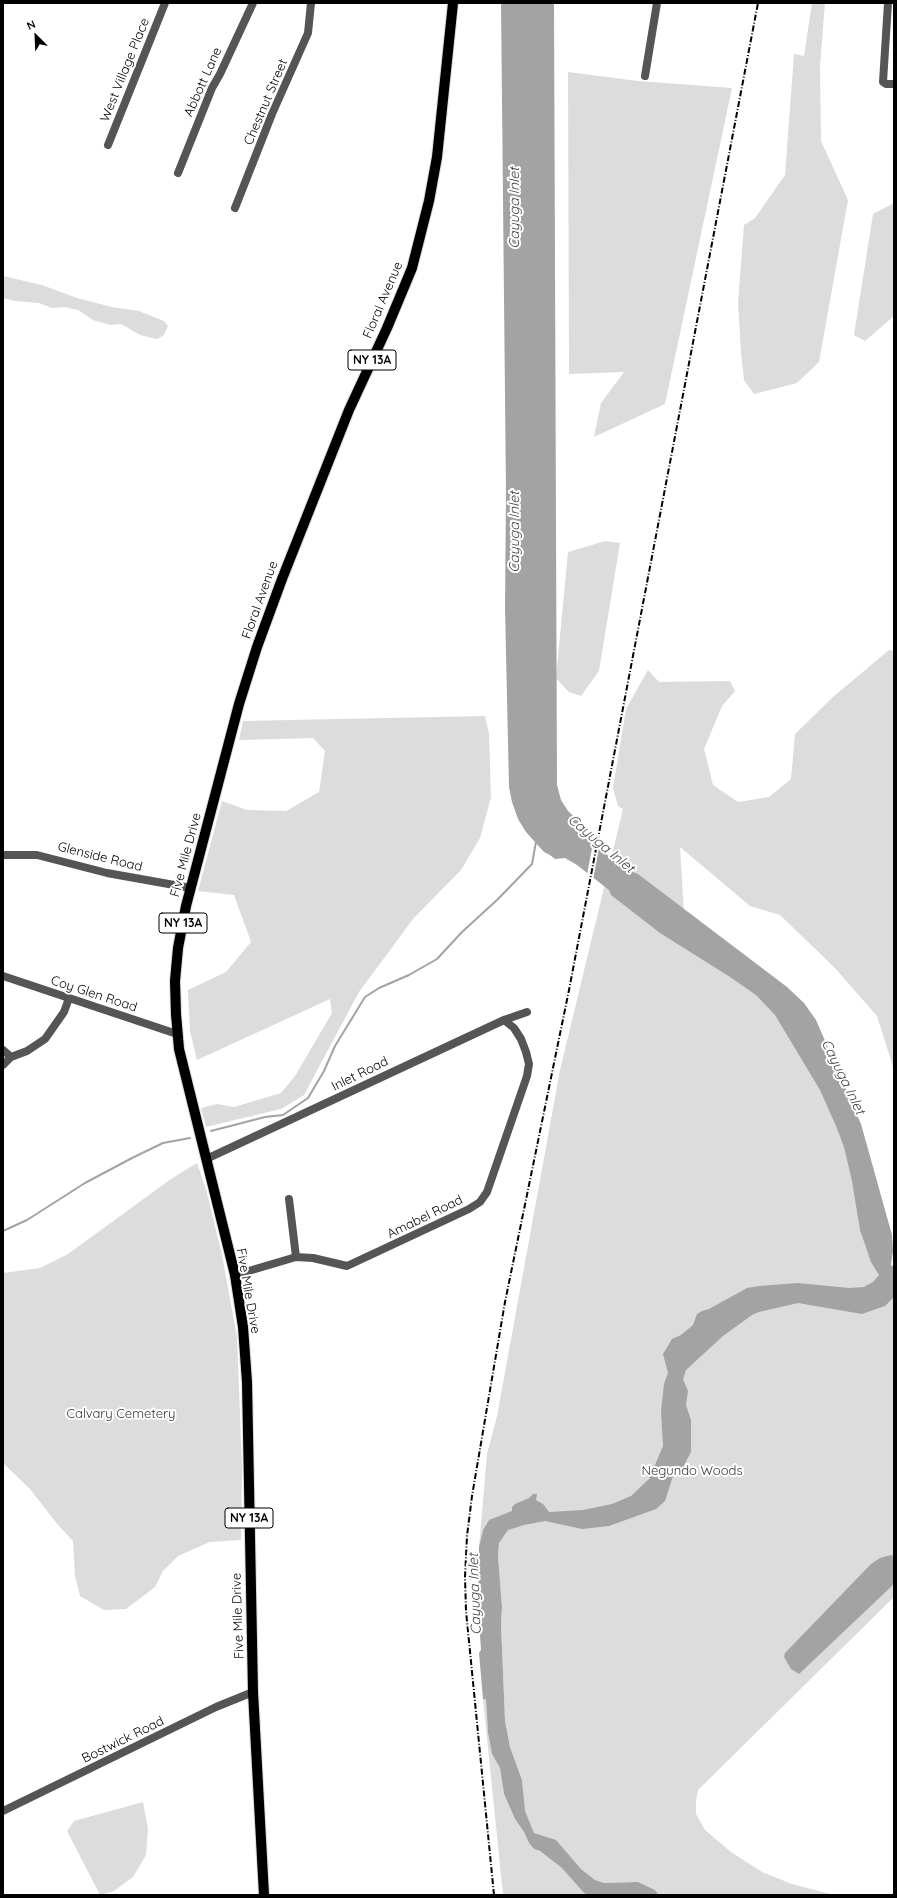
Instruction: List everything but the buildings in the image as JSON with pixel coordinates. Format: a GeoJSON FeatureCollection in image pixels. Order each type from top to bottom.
{"type":"FeatureCollection","features":[{"type":"Feature","properties":{"kind":"main road","name":"Floral Avenue"},"geometry":{"type":"LineString","coordinates":[[239,704],[282,579],[349,410],[387,328],[412,268],[430,195],[437,157],[453,3]]}},
{"type":"Feature","properties":{"kind":"main road","name":"Five Mile Drive"},"geometry":{"type":"LineString","coordinates":[[239,704],[191,888],[178,948],[175,981],[177,1034],[185,1076],[235,1275],[244,1327],[247,1382],[253,1692],[264,1895]]}},
{"type":"Feature","properties":{"kind":"street","name":"West Village Place"},"geometry":{"type":"LineString","coordinates":[[108,145],[165,3]]}},
{"type":"Feature","properties":{"kind":"street","name":"Abbott Lane"},"geometry":{"type":"LineString","coordinates":[[178,173],[212,88],[253,3]]}},
{"type":"Feature","properties":{"kind":"street","name":"Chestnut Street"},"geometry":{"type":"LineString","coordinates":[[235,208],[272,114],[308,33],[311,3]]}},
{"type":"Feature","properties":{"kind":"street"},"geometry":{"type":"LineString","coordinates":[[645,76],[657,3]]}},
{"type":"Feature","properties":{"kind":"street"},"geometry":{"type":"LineString","coordinates":[[888,3],[883,82],[886,84],[894,84]]}},
{"type":"Feature","properties":{"kind":"street","name":"Glenside Road"},"geometry":{"type":"LineString","coordinates":[[3,855],[37,855],[107,873],[191,888]]}},
{"type":"Feature","properties":{"kind":"street","name":"Coy Glen Road"},"geometry":{"type":"LineString","coordinates":[[3,976],[177,1034]]}},
{"type":"Feature","properties":{"kind":"street"},"geometry":{"type":"LineString","coordinates":[[3,1065],[11,1057],[27,1051],[45,1039],[64,1012],[69,998]]}},
{"type":"Feature","properties":{"kind":"street","name":"Inlet Road"},"geometry":{"type":"LineString","coordinates":[[206,1159],[504,1020],[526,1012]]}},
{"type":"Feature","properties":{"kind":"street","name":"Amabel Road"},"geometry":{"type":"LineString","coordinates":[[235,1275],[296,1257],[313,1258],[347,1266],[462,1213],[480,1202],[487,1192],[527,1076],[528,1064],[526,1052],[521,1039],[514,1028],[504,1020]]}},
{"type":"Feature","properties":{"kind":"street"},"geometry":{"type":"LineString","coordinates":[[3,1050],[11,1057]]}},
{"type":"Feature","properties":{"kind":"street"},"geometry":{"type":"LineString","coordinates":[[289,1199],[296,1257]]}},
{"type":"Feature","properties":{"kind":"street","name":"Bostwick Road"},"geometry":{"type":"LineString","coordinates":[[3,1812],[216,1707],[253,1692]]}},
{"type":"Feature","properties":{"kind":"green space"},"geometry":{"type":"Polygon","coordinates":[[[812,3],[825,3],[820,66],[821,141],[848,200],[819,362],[797,383],[754,394],[744,380],[738,303],[744,225],[755,218],[785,175],[794,54],[804,56],[812,3]]]}},
{"type":"Feature","properties":{"kind":"green space"},"geometry":{"type":"Polygon","coordinates":[[[568,72],[638,81],[732,88],[665,404],[594,437],[601,403],[624,372],[569,374],[568,72]]]}},
{"type":"Feature","properties":{"kind":"green space"},"geometry":{"type":"Polygon","coordinates":[[[894,203],[894,316],[865,341],[854,335],[873,214],[894,203]]]}},
{"type":"Feature","properties":{"kind":"green space"},"geometry":{"type":"Polygon","coordinates":[[[3,276],[42,285],[77,298],[112,307],[139,311],[164,321],[168,326],[164,335],[157,339],[140,335],[121,324],[110,325],[93,320],[78,310],[65,307],[52,308],[39,303],[15,301],[3,298],[3,276]]]}},
{"type":"Feature","properties":{"kind":"green space"},"geometry":{"type":"Polygon","coordinates":[[[605,541],[620,543],[599,671],[581,696],[569,692],[556,678],[568,552],[605,541]]]}},
{"type":"Feature","properties":{"kind":"green space","name":"Negundo Woods"},"geometry":{"type":"Polygon","coordinates":[[[889,650],[894,651],[894,1070],[877,1016],[834,967],[780,915],[750,906],[680,847],[685,930],[755,978],[812,1047],[894,1293],[894,1597],[698,1790],[696,1814],[705,1830],[731,1852],[762,1872],[792,1884],[834,1895],[659,1895],[655,1890],[638,1882],[604,1883],[595,1880],[581,1869],[556,1841],[534,1833],[524,1811],[522,1780],[510,1747],[505,1721],[501,1624],[502,1607],[498,1556],[499,1543],[489,1520],[483,1530],[479,1547],[487,1454],[497,1416],[560,1070],[623,809],[618,806],[613,788],[626,709],[648,670],[659,682],[730,681],[735,691],[722,706],[704,749],[713,785],[738,802],[769,797],[791,779],[795,734],[833,697],[889,650]]]}},
{"type":"Feature","properties":{"kind":"green space"},"geometry":{"type":"Polygon","coordinates":[[[485,716],[489,734],[491,797],[480,838],[461,870],[413,919],[359,992],[304,1095],[281,1109],[206,1127],[201,1108],[217,1104],[234,1107],[281,1093],[295,1076],[332,1013],[330,999],[197,1060],[190,1031],[188,990],[226,972],[251,942],[234,895],[198,891],[222,801],[247,810],[286,811],[319,792],[325,751],[313,738],[239,740],[243,721],[485,716]]]}},
{"type":"Feature","properties":{"kind":"green space","name":"Calvary Cemetery"},"geometry":{"type":"Polygon","coordinates":[[[197,1163],[206,1189],[222,1255],[237,1337],[242,1466],[241,1540],[210,1542],[178,1556],[163,1571],[155,1587],[126,1609],[104,1610],[80,1596],[75,1576],[73,1541],[58,1525],[30,1489],[3,1463],[3,1273],[40,1268],[68,1254],[171,1179],[197,1163]]]}},
{"type":"Feature","properties":{"kind":"green space"},"geometry":{"type":"Polygon","coordinates":[[[483,1699],[486,1699],[488,1733],[492,1754],[500,1768],[504,1794],[515,1819],[534,1849],[540,1851],[562,1867],[584,1893],[588,1895],[503,1895],[483,1699]]]}},
{"type":"Feature","properties":{"kind":"green space"},"geometry":{"type":"Polygon","coordinates":[[[143,1802],[148,1829],[146,1855],[133,1877],[114,1891],[100,1895],[67,1831],[74,1821],[143,1802]]]}},
{"type":"Feature","properties":{"kind":"water","name":"Cayuga Inlet"},"geometry":{"type":"Polygon","coordinates":[[[501,3],[554,3],[557,785],[561,800],[568,811],[582,824],[583,834],[592,843],[625,869],[638,874],[787,987],[804,1003],[816,1020],[861,1124],[892,1235],[893,1251],[891,1265],[894,1267],[894,1297],[885,1306],[862,1314],[798,1303],[759,1312],[752,1315],[723,1336],[686,1370],[683,1379],[688,1391],[686,1405],[691,1420],[691,1452],[682,1469],[673,1476],[665,1501],[656,1509],[609,1526],[582,1529],[545,1521],[524,1525],[508,1530],[499,1543],[498,1556],[502,1607],[501,1624],[505,1721],[510,1747],[522,1780],[525,1811],[534,1833],[556,1840],[581,1869],[595,1880],[604,1883],[638,1882],[655,1890],[659,1895],[588,1895],[584,1893],[562,1868],[540,1851],[534,1849],[515,1819],[504,1794],[500,1768],[492,1754],[488,1733],[486,1699],[483,1699],[479,1653],[481,1650],[478,1606],[479,1547],[483,1530],[489,1520],[512,1511],[512,1507],[515,1504],[529,1498],[533,1494],[537,1494],[536,1500],[543,1504],[549,1512],[583,1510],[612,1504],[631,1496],[649,1479],[663,1446],[661,1411],[664,1384],[668,1373],[663,1354],[672,1339],[681,1335],[693,1325],[697,1314],[747,1288],[798,1283],[849,1288],[864,1287],[873,1282],[879,1275],[871,1262],[860,1230],[852,1181],[844,1147],[836,1126],[820,1090],[775,1015],[756,995],[660,933],[611,895],[609,890],[577,865],[565,858],[555,859],[544,852],[526,832],[518,819],[512,802],[509,787],[505,608],[506,494],[501,3]]]}},
{"type":"Feature","properties":{"kind":"water"},"geometry":{"type":"Polygon","coordinates":[[[891,1555],[894,1556],[894,1584],[799,1674],[791,1669],[784,1657],[785,1653],[871,1564],[880,1558],[891,1555]]]}},
{"type":"Feature","properties":{"kind":"pier"},"geometry":{"type":"Polygon","coordinates":[[[593,843],[599,848],[593,880],[587,875],[593,843]]]}},
{"type":"Feature","properties":{"kind":"waterway"},"geometry":{"type":"LineString","coordinates":[[211,1131],[265,1117],[283,1115],[308,1098],[324,1071],[335,1046],[365,997],[379,988],[409,975],[437,959],[462,932],[497,900],[532,864],[536,842]]}},
{"type":"Feature","properties":{"kind":"waterway"},"geometry":{"type":"LineString","coordinates":[[3,1231],[27,1220],[85,1183],[132,1158],[163,1143],[190,1138]]}},
{"type":"Feature","properties":{"kind":"railway"},"geometry":{"type":"LineString","coordinates":[[494,1895],[466,1611],[465,1577],[467,1536],[472,1496],[505,1302],[569,990],[758,3]]}}]}
